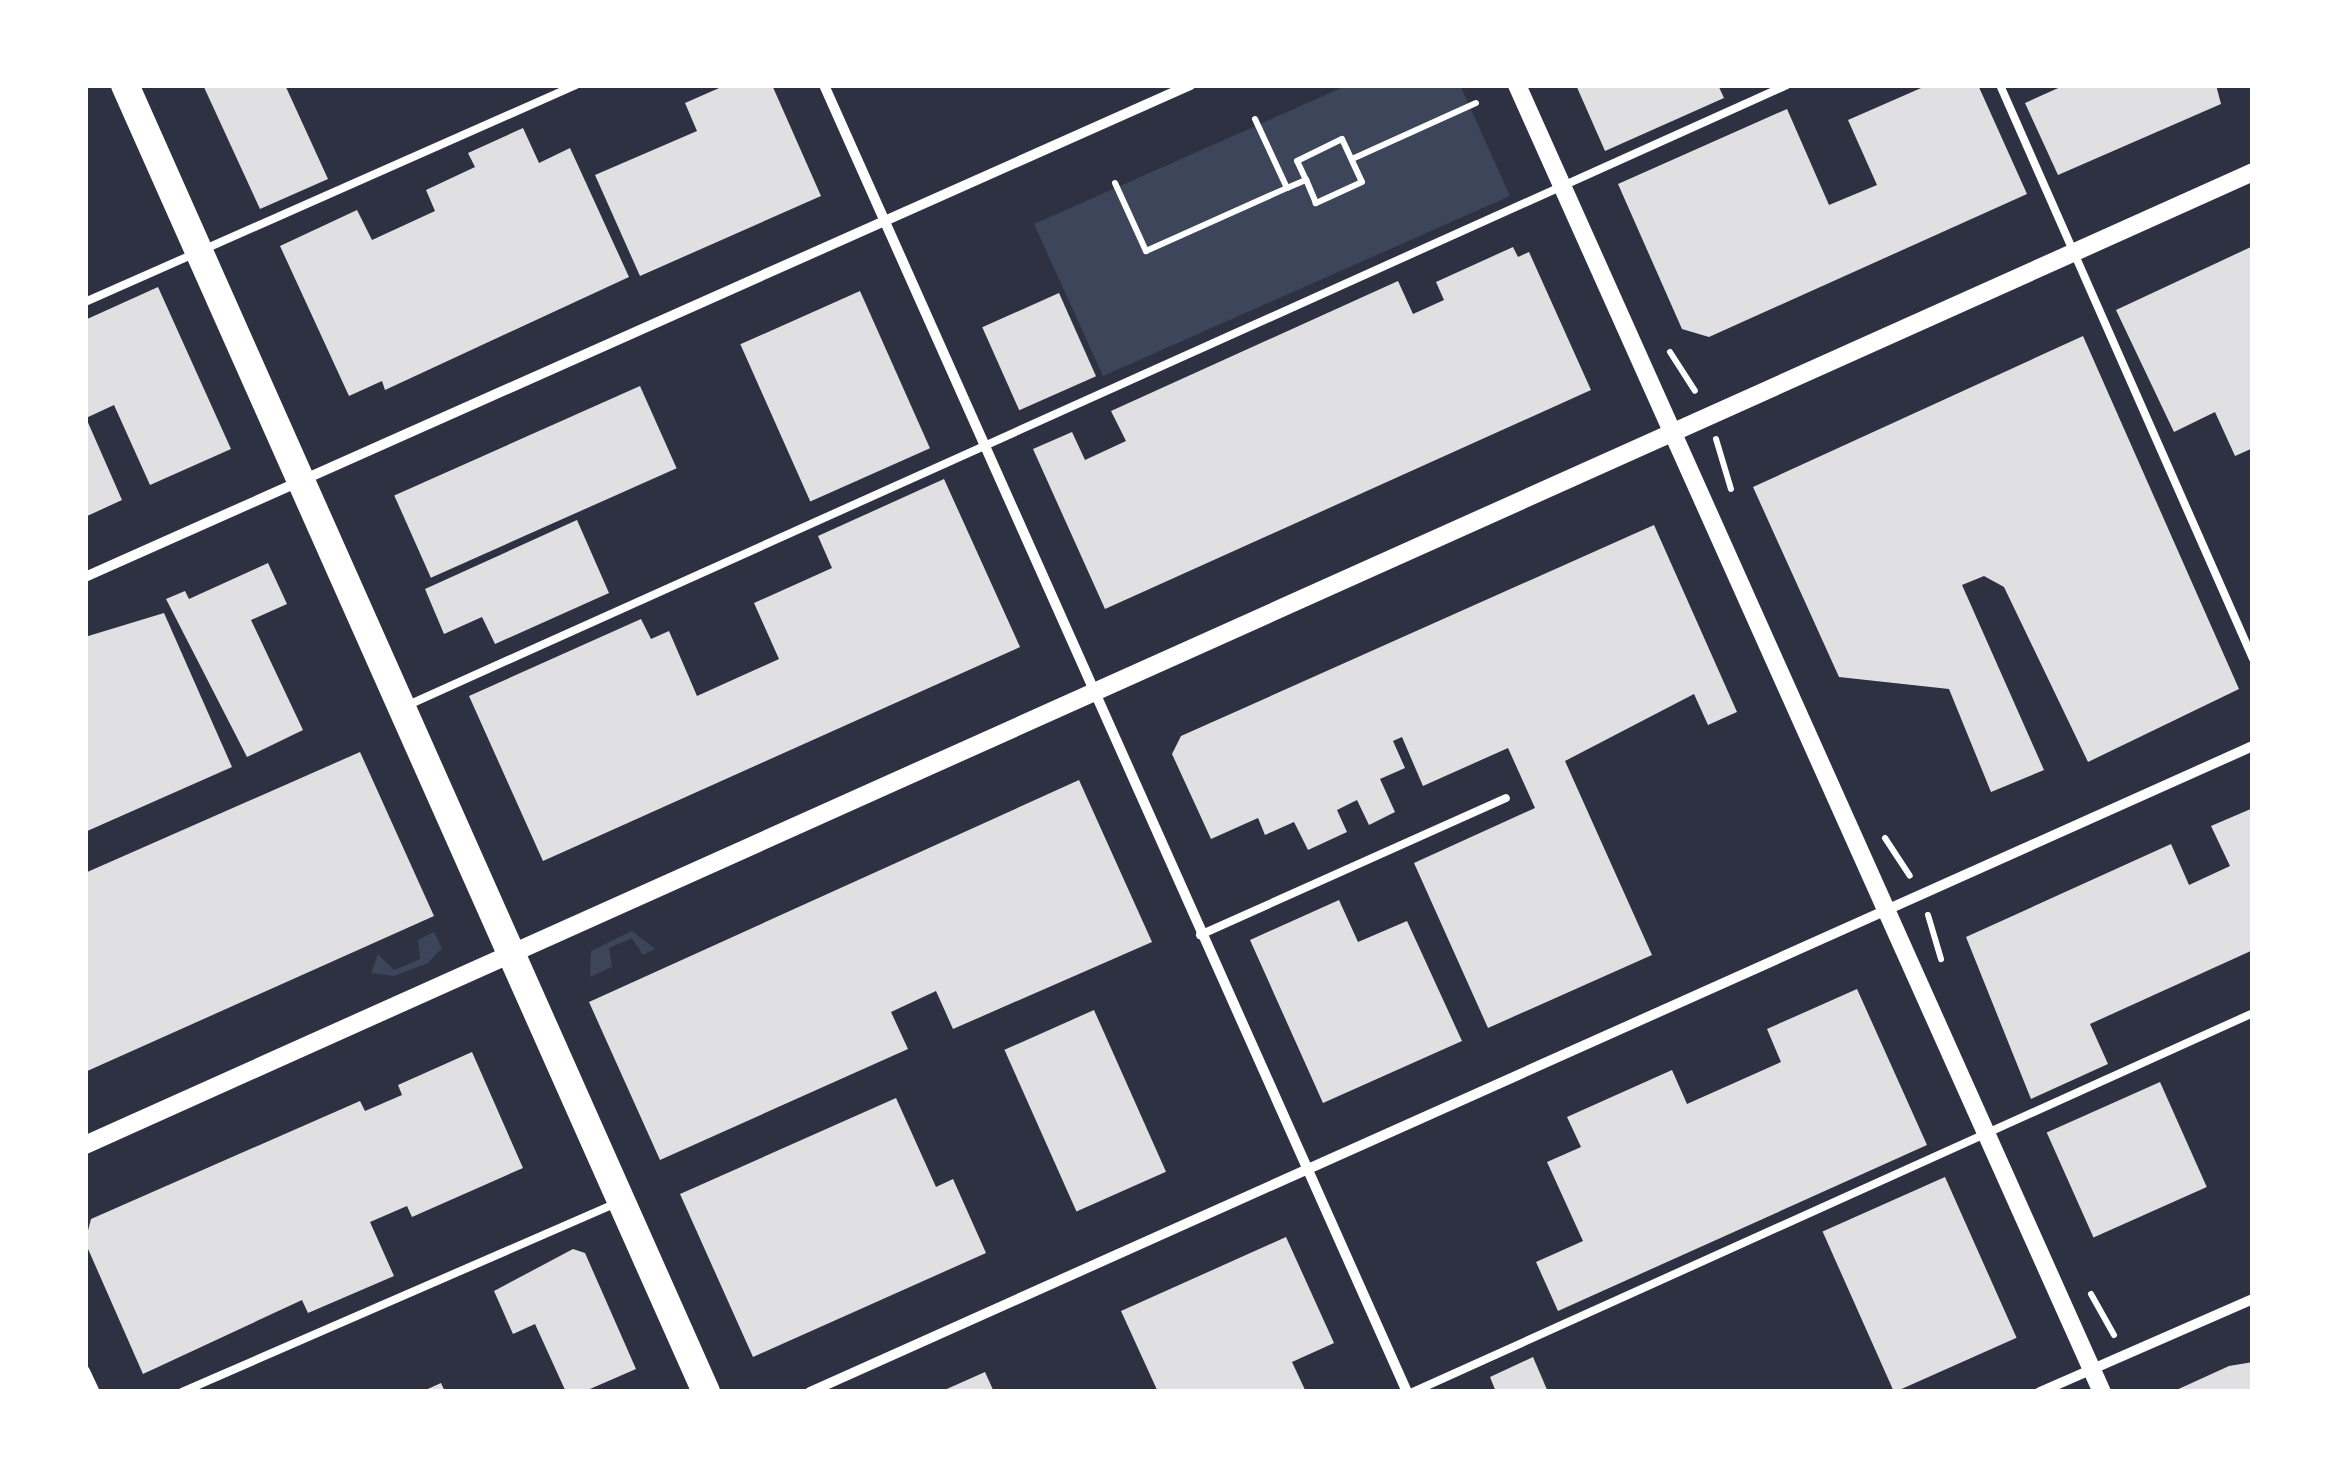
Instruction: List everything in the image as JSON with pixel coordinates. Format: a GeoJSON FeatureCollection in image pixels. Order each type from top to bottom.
{"type":"FeatureCollection","features":[{"type":"Feature","properties":{"kind":"highway"},"geometry":{"type":"LineString","coordinates":[[125,85],[306,480],[706,1392]]}},
{"type":"Feature","properties":{"kind":"street"},"geometry":{"type":"LineString","coordinates":[[824,85],[1200,935],[1410,1392]]}},
{"type":"Feature","properties":{"kind":"street"},"geometry":{"type":"LineString","coordinates":[[85,577],[1190,85]]}},
{"type":"Feature","properties":{"kind":"street"},"geometry":{"type":"LineString","coordinates":[[1518,85],[1671,431],[1890,908],[2102,1392]]}},
{"type":"Feature","properties":{"kind":"street"},"geometry":{"type":"LineString","coordinates":[[85,1145],[2253,172]]}},
{"type":"Feature","properties":{"kind":"street"},"geometry":{"type":"LineString","coordinates":[[810,1392],[2253,746]]}},
{"type":"Feature","properties":{"kind":"street"},"geometry":{"type":"LineString","coordinates":[[2040,1392],[2253,1299]]}},
{"type":"Feature","properties":{"kind":"street"},"geometry":{"type":"LineString","coordinates":[[85,1371],[95,1392]]}},
{"type":"Feature","properties":{"kind":"lane"},"geometry":{"type":"LineString","coordinates":[[85,302],[576,85]]}},
{"type":"Feature","properties":{"kind":"lane"},"geometry":{"type":"LineString","coordinates":[[406,706],[1787,85]]}},
{"type":"Feature","properties":{"kind":"lane"},"geometry":{"type":"LineString","coordinates":[[2000,85],[2253,659]]}},
{"type":"Feature","properties":{"kind":"lane"},"geometry":{"type":"LineString","coordinates":[[1200,935],[1506,798]]}},
{"type":"Feature","properties":{"kind":"lane"},"geometry":{"type":"LineString","coordinates":[[1410,1392],[2253,1014]]}},
{"type":"Feature","properties":{"kind":"lane"},"geometry":{"type":"LineString","coordinates":[[182,1392],[622,1200]]}},
{"type":"Feature","properties":{"kind":"path"},"geometry":{"type":"LineString","coordinates":[[1352,159],[1476,103]]}},
{"type":"Feature","properties":{"kind":"path"},"geometry":{"type":"LineString","coordinates":[[1255,119],[1287,188]]}},
{"type":"Feature","properties":{"kind":"path"},"geometry":{"type":"LineString","coordinates":[[1342,139],[1362,182],[1316,203],[1306,180],[1297,160],[1342,139]]}},
{"type":"Feature","properties":{"kind":"path"},"geometry":{"type":"LineString","coordinates":[[1114,183],[1146,251],[1306,180]]}},
{"type":"Feature","properties":{"kind":"path"},"geometry":{"type":"LineString","coordinates":[[1933,927],[1939,937]]}},
{"type":"Feature","properties":{"kind":"shaded area"},"geometry":{"type":"Polygon","coordinates":[[[1348,85],[1460,85],[1510,196],[1103,376],[1034,224],[1348,85]]]}},
{"type":"Feature","properties":{"kind":"shaded area"},"geometry":{"type":"Polygon","coordinates":[[[632,931],[655,949],[643,955],[632,938],[609,948],[612,967],[590,977],[591,951],[632,931]]]}},
{"type":"Feature","properties":{"kind":"shaded area"},"geometry":{"type":"Polygon","coordinates":[[[434,932],[442,948],[428,963],[394,976],[371,973],[378,954],[394,970],[420,959],[418,940],[434,932]]]}},
{"type":"Feature","properties":{"kind":"building"},"geometry":{"type":"Polygon","coordinates":[[[203,85],[285,85],[328,179],[260,209],[203,85]]]}},
{"type":"Feature","properties":{"kind":"building"},"geometry":{"type":"Polygon","coordinates":[[[726,85],[772,85],[821,196],[640,276],[595,175],[697,131],[685,103],[726,85]]]}},
{"type":"Feature","properties":{"kind":"building"},"geometry":{"type":"Polygon","coordinates":[[[1576,85],[1718,85],[1724,98],[1605,151],[1576,85]]]}},
{"type":"Feature","properties":{"kind":"building"},"geometry":{"type":"Polygon","coordinates":[[[1928,85],[1978,85],[2027,194],[1709,337],[1682,329],[1618,184],[1787,109],[1829,205],[1877,185],[1848,120],[1928,85]]]}},
{"type":"Feature","properties":{"kind":"building"},"geometry":{"type":"Polygon","coordinates":[[[2065,85],[2216,85],[2221,104],[2058,175],[2025,103],[2065,85]]]}},
{"type":"Feature","properties":{"kind":"building"},"geometry":{"type":"Polygon","coordinates":[[[523,128],[539,163],[570,148],[629,277],[385,390],[382,381],[349,396],[280,246],[357,210],[372,240],[435,211],[426,190],[475,167],[468,153],[523,128]]]}},
{"type":"Feature","properties":{"kind":"building"},"geometry":{"type":"Polygon","coordinates":[[[2253,246],[2253,448],[2235,456],[2215,412],[2174,432],[2116,310],[2253,246]]]}},
{"type":"Feature","properties":{"kind":"building"},"geometry":{"type":"Polygon","coordinates":[[[1513,247],[1518,257],[1529,252],[1591,390],[1105,609],[1033,449],[1072,432],[1085,460],[1126,441],[1111,411],[1398,281],[1413,314],[1444,300],[1436,282],[1513,247]]]}},
{"type":"Feature","properties":{"kind":"building"},"geometry":{"type":"Polygon","coordinates":[[[158,287],[231,449],[150,485],[114,405],[86,418],[122,500],[85,517],[85,320],[158,287]]]}},
{"type":"Feature","properties":{"kind":"building"},"geometry":{"type":"Polygon","coordinates":[[[860,291],[930,448],[810,501],[740,344],[860,291]]]}},
{"type":"Feature","properties":{"kind":"building"},"geometry":{"type":"Polygon","coordinates":[[[1059,293],[1096,376],[1019,410],[982,327],[1059,293]]]}},
{"type":"Feature","properties":{"kind":"building"},"geometry":{"type":"Polygon","coordinates":[[[2083,336],[2239,689],[2088,762],[2004,587],[1984,576],[1962,585],[2044,770],[1991,792],[1949,689],[1839,677],[1753,487],[2083,336]]]}},
{"type":"Feature","properties":{"kind":"building"},"geometry":{"type":"Polygon","coordinates":[[[640,386],[677,468],[431,578],[394,495],[640,386]]]}},
{"type":"Feature","properties":{"kind":"building"},"geometry":{"type":"Polygon","coordinates":[[[944,479],[1020,647],[543,861],[469,696],[641,619],[651,639],[669,631],[697,696],[779,659],[754,603],[832,568],[818,536],[944,479]]]}},
{"type":"Feature","properties":{"kind":"building"},"geometry":{"type":"Polygon","coordinates":[[[577,520],[609,593],[495,644],[482,617],[444,634],[425,589],[577,520]]]}},
{"type":"Feature","properties":{"kind":"building"},"geometry":{"type":"Polygon","coordinates":[[[1654,525],[1737,712],[1708,725],[1694,694],[1565,761],[1652,955],[1488,1028],[1414,863],[1535,808],[1508,748],[1423,786],[1402,737],[1393,741],[1405,768],[1380,779],[1395,812],[1369,825],[1357,800],[1337,810],[1347,832],[1308,850],[1294,822],[1265,835],[1258,818],[1211,839],[1172,754],[1181,736],[1654,525]]]}},
{"type":"Feature","properties":{"kind":"building"},"geometry":{"type":"Polygon","coordinates":[[[268,563],[287,604],[251,620],[303,730],[247,757],[166,599],[185,591],[189,599],[268,563]]]}},
{"type":"Feature","properties":{"kind":"building"},"geometry":{"type":"Polygon","coordinates":[[[164,613],[232,767],[85,832],[85,637],[164,613]]]}},
{"type":"Feature","properties":{"kind":"building"},"geometry":{"type":"Polygon","coordinates":[[[360,752],[434,916],[85,1072],[85,873],[360,752]]]}},
{"type":"Feature","properties":{"kind":"building"},"geometry":{"type":"Polygon","coordinates":[[[1079,780],[1152,942],[953,1029],[936,991],[891,1012],[908,1049],[660,1160],[589,1002],[1079,780]]]}},
{"type":"Feature","properties":{"kind":"building"},"geometry":{"type":"Polygon","coordinates":[[[2253,808],[2253,950],[2090,1024],[2108,1064],[2031,1099],[1966,937],[2171,844],[2189,885],[2230,866],[2211,826],[2253,808]]]}},
{"type":"Feature","properties":{"kind":"building"},"geometry":{"type":"Polygon","coordinates":[[[1339,900],[1358,942],[1407,921],[1462,1041],[1323,1103],[1250,940],[1339,900]]]}},
{"type":"Feature","properties":{"kind":"building"},"geometry":{"type":"Polygon","coordinates":[[[1857,989],[1927,1145],[1558,1311],[1536,1262],[1583,1241],[1547,1162],[1581,1147],[1567,1117],[1672,1070],[1687,1104],[1781,1062],[1767,1029],[1857,989]]]}},
{"type":"Feature","properties":{"kind":"building"},"geometry":{"type":"Polygon","coordinates":[[[1094,1010],[1166,1172],[1076,1212],[1004,1050],[1094,1010]]]}},
{"type":"Feature","properties":{"kind":"building"},"geometry":{"type":"Polygon","coordinates":[[[472,1052],[523,1168],[412,1217],[407,1206],[370,1222],[394,1276],[308,1313],[302,1300],[143,1374],[85,1242],[91,1219],[360,1101],[365,1111],[402,1095],[398,1085],[472,1052]]]}},
{"type":"Feature","properties":{"kind":"building"},"geometry":{"type":"Polygon","coordinates":[[[2160,1082],[2207,1187],[2093,1237],[2047,1132],[2160,1082]]]}},
{"type":"Feature","properties":{"kind":"building"},"geometry":{"type":"Polygon","coordinates":[[[896,1098],[936,1187],[953,1179],[986,1253],[753,1357],[680,1194],[896,1098]]]}},
{"type":"Feature","properties":{"kind":"building"},"geometry":{"type":"Polygon","coordinates":[[[1945,1177],[2017,1338],[1894,1392],[1823,1232],[1945,1177]]]}},
{"type":"Feature","properties":{"kind":"building"},"geometry":{"type":"Polygon","coordinates":[[[1286,1237],[1334,1343],[1292,1362],[1306,1392],[1158,1392],[1121,1311],[1286,1237]]]}},
{"type":"Feature","properties":{"kind":"building"},"geometry":{"type":"Polygon","coordinates":[[[573,1249],[585,1253],[636,1369],[583,1392],[566,1392],[535,1324],[513,1334],[494,1291],[573,1249]]]}},
{"type":"Feature","properties":{"kind":"building"},"geometry":{"type":"Polygon","coordinates":[[[1533,1357],[1548,1392],[1496,1392],[1490,1377],[1533,1357]]]}},
{"type":"Feature","properties":{"kind":"building"},"geometry":{"type":"Polygon","coordinates":[[[2253,1362],[2253,1392],[2172,1392],[2229,1366],[2253,1362]]]}},
{"type":"Feature","properties":{"kind":"building"},"geometry":{"type":"Polygon","coordinates":[[[985,1372],[994,1392],[940,1392],[985,1372]]]}},
{"type":"Feature","properties":{"kind":"building"},"geometry":{"type":"Polygon","coordinates":[[[441,1383],[445,1392],[421,1392],[441,1383]]]}}]}
